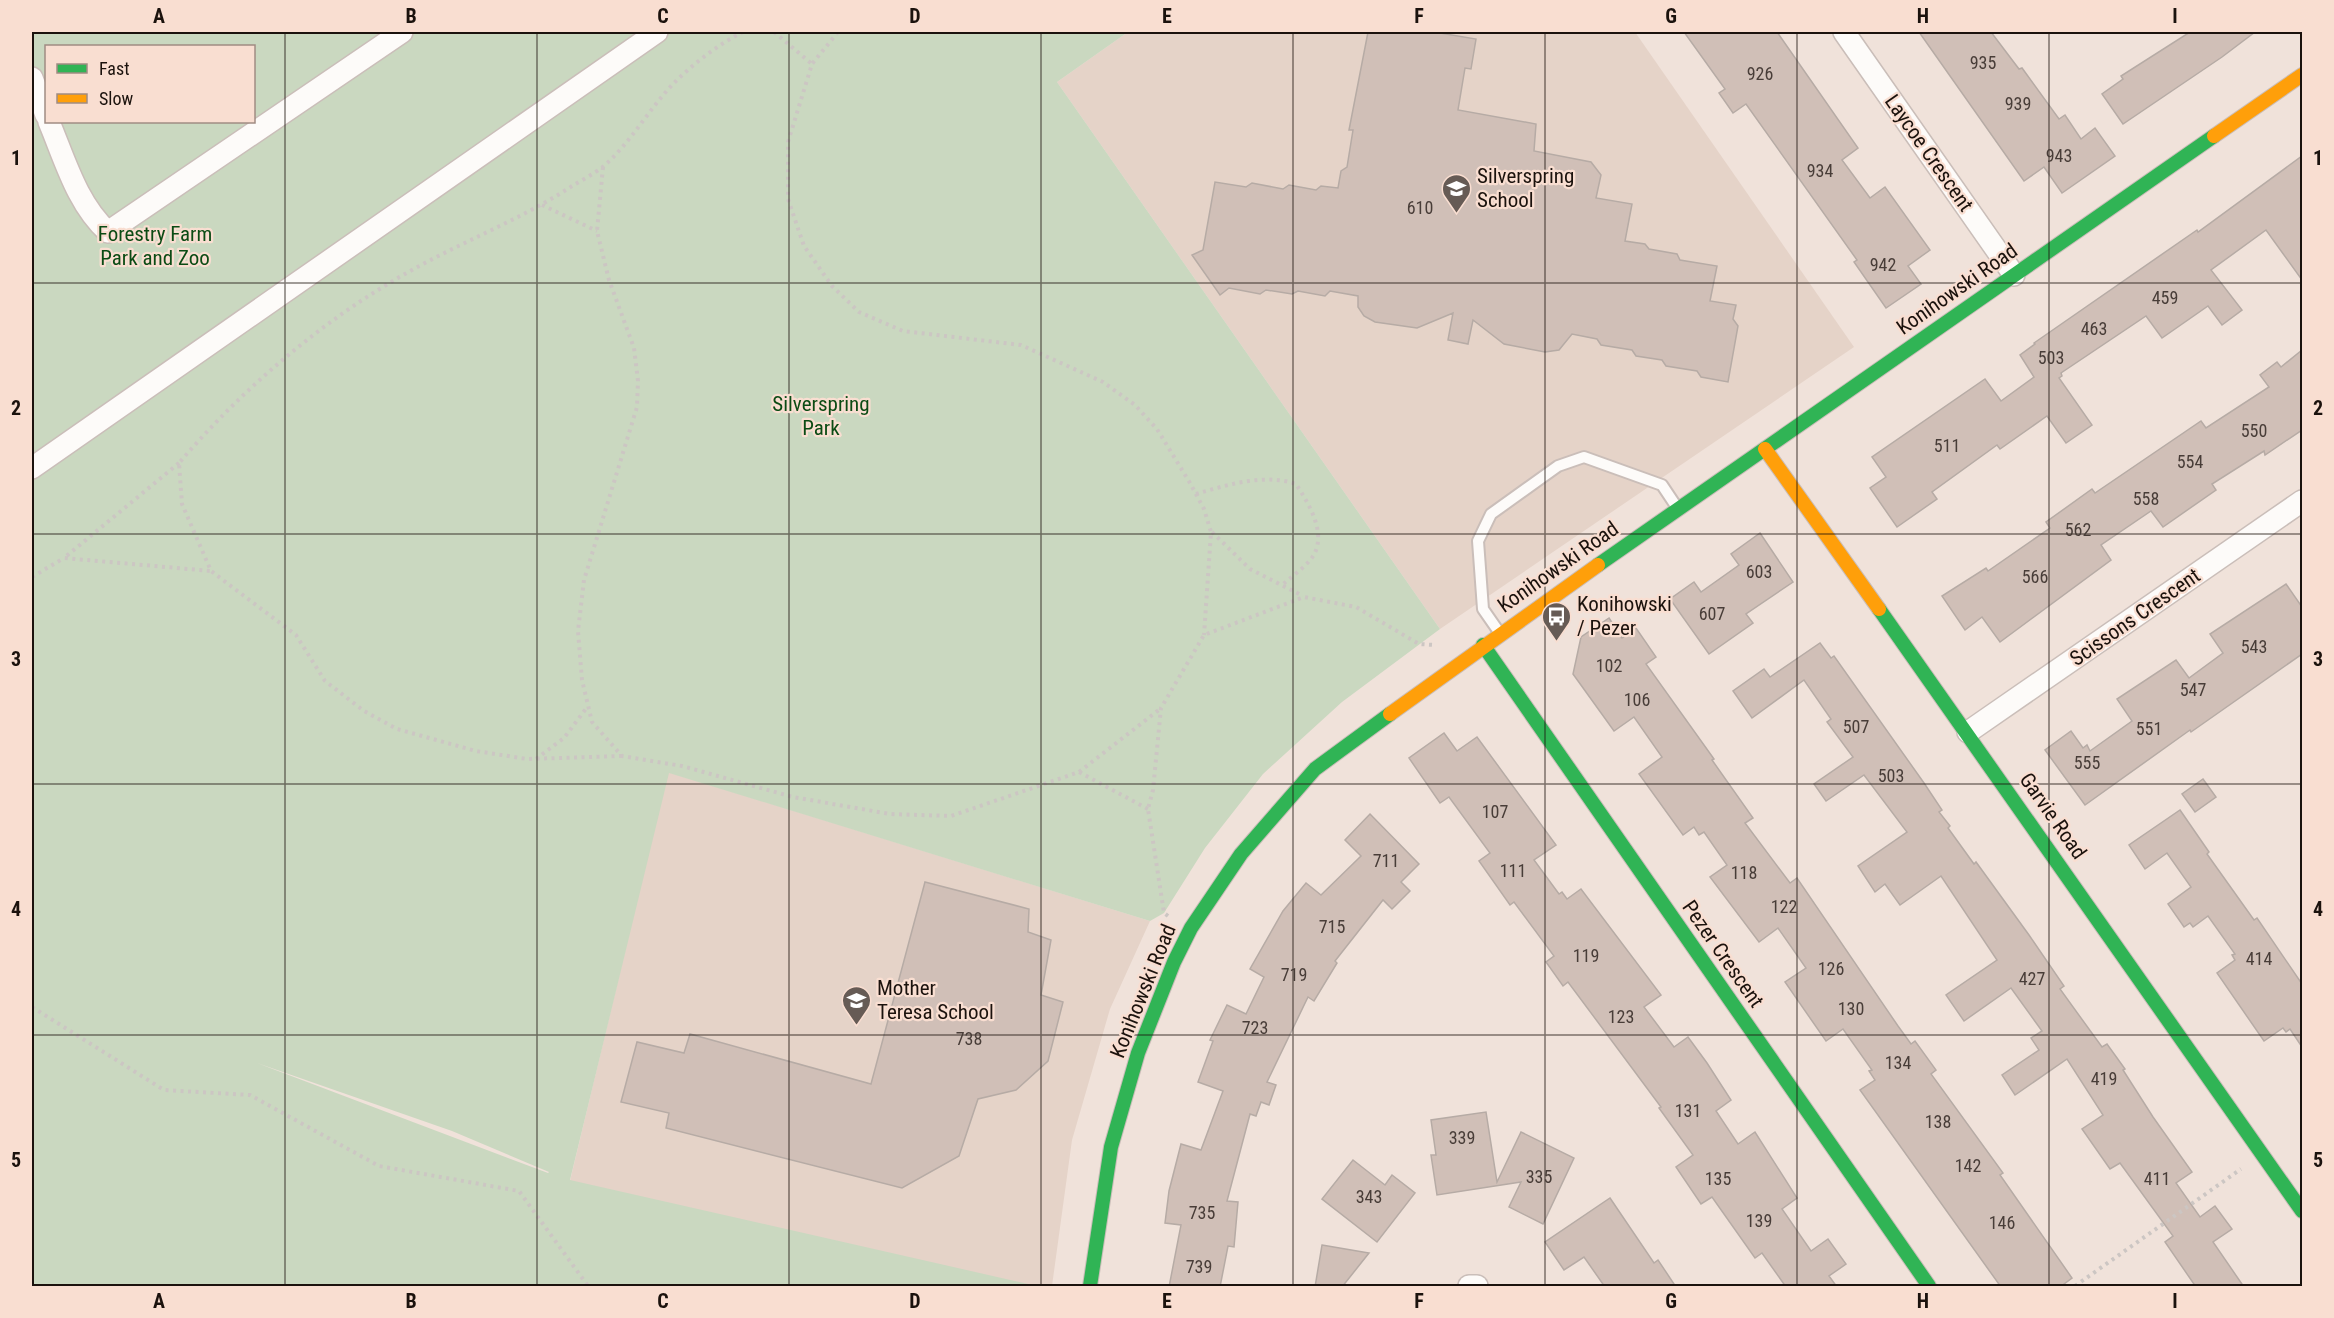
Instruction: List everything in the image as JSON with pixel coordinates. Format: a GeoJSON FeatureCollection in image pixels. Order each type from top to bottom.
{"type":"FeatureCollection","features":[{"type":"Feature","properties":{"kind":"street"},"geometry":{"type":"LineString","coordinates":[[49,123],[78,192],[95,220],[108,232],[402,32]]}},
{"type":"Feature","properties":{"kind":"street"},"geometry":{"type":"LineString","coordinates":[[32,468],[657,32]]}},
{"type":"Feature","properties":{"kind":"street","name":"Laycoe Crescent"},"geometry":{"type":"LineString","coordinates":[[1844,32],[2014,275]]}},
{"type":"Feature","properties":{"kind":"street","name":"Konihowski Road"},"geometry":{"type":"LineString","coordinates":[[1090,1287],[1110,1147],[1138,1053],[1174,962],[1191,928],[1241,854],[1315,769],[1500,633],[2302,75]]}},
{"type":"Feature","properties":{"kind":"street"},"geometry":{"type":"LineString","coordinates":[[32,78],[45,112]]}},
{"type":"Feature","properties":{"kind":"street","name":"Garvie Road"},"geometry":{"type":"LineString","coordinates":[[1765,449],[1968,732],[2302,1211]]}},
{"type":"Feature","properties":{"kind":"street","name":"Scissons Crescent"},"geometry":{"type":"LineString","coordinates":[[1968,732],[2302,501]]}},
{"type":"Feature","properties":{"kind":"street","name":"Pezer Crescent"},"geometry":{"type":"LineString","coordinates":[[1483,645],[1929,1287]]}},
{"type":"Feature","properties":{"kind":"street"},"geometry":{"type":"LineString","coordinates":[[1469,1287],[1477,1287]]}},
{"type":"Feature","properties":{"kind":"lane"},"geometry":{"type":"LineString","coordinates":[[1500,633],[1483,609],[1478,541],[1491,514],[1557,466],[1584,457],[1662,485],[1678,509]]}},
{"type":"Feature","properties":{"kind":"path"},"geometry":{"type":"LineString","coordinates":[[32,577],[64,558],[179,463],[208,428],[248,391],[298,348],[352,309],[410,271],[542,205],[603,166],[675,82],[724,41],[743,32]]}},
{"type":"Feature","properties":{"kind":"path"},"geometry":{"type":"LineString","coordinates":[[774,32],[812,64]]}},
{"type":"Feature","properties":{"kind":"path"},"geometry":{"type":"LineString","coordinates":[[838,32],[812,64],[788,142],[788,199],[804,246],[832,286],[860,312],[903,331],[1021,345],[1103,382],[1135,405],[1157,429],[1196,494],[1211,532],[1250,569],[1304,597],[1356,608],[1419,644],[1449,647],[1459,662]]}},
{"type":"Feature","properties":{"kind":"path"},"geometry":{"type":"LineString","coordinates":[[603,166],[597,231],[609,280],[634,348],[638,381],[637,407],[584,580],[578,631],[582,680],[592,722],[622,756]]}},
{"type":"Feature","properties":{"kind":"path"},"geometry":{"type":"LineString","coordinates":[[542,205],[597,231]]}},
{"type":"Feature","properties":{"kind":"path"},"geometry":{"type":"LineString","coordinates":[[179,463],[182,504],[211,571],[296,635],[324,681],[372,715],[397,729],[476,751],[535,759],[622,756],[682,766],[793,798],[900,814],[951,816],[1079,772],[1161,708],[1204,635],[1211,532]]}},
{"type":"Feature","properties":{"kind":"path"},"geometry":{"type":"LineString","coordinates":[[1196,494],[1254,480],[1282,479],[1296,484],[1314,514],[1318,541],[1312,558],[1282,585]]}},
{"type":"Feature","properties":{"kind":"path"},"geometry":{"type":"LineString","coordinates":[[64,558],[211,571]]}},
{"type":"Feature","properties":{"kind":"path"},"geometry":{"type":"LineString","coordinates":[[1204,635],[1304,597]]}},
{"type":"Feature","properties":{"kind":"path"},"geometry":{"type":"LineString","coordinates":[[535,759],[564,738],[588,706]]}},
{"type":"Feature","properties":{"kind":"path"},"geometry":{"type":"LineString","coordinates":[[1161,708],[1153,790],[1148,809],[1164,913],[1168,916]]}},
{"type":"Feature","properties":{"kind":"path"},"geometry":{"type":"LineString","coordinates":[[1079,772],[1148,809]]}},
{"type":"Feature","properties":{"kind":"path"},"geometry":{"type":"LineString","coordinates":[[32,1007],[164,1089],[250,1095],[379,1166],[519,1191],[588,1287]]}},
{"type":"Feature","properties":{"kind":"path"},"geometry":{"type":"LineString","coordinates":[[2075,1287],[2237,1172]]}},
{"type":"Feature","properties":{"kind":"shaded area","name":"Silverspring School"},"geometry":{"type":"Polygon","coordinates":[[[1128,32],[1635,32],[1854,347],[1440,629],[1057,82],[1128,32]]]}},
{"type":"Feature","properties":{"kind":"shaded area","name":"Mother Teresa School"},"geometry":{"type":"Polygon","coordinates":[[[668,772],[1150,921],[1110,1009],[1072,1140],[1052,1286],[958,1286],[570,1181],[668,772]]]}},
{"type":"Feature","properties":{"kind":"green space","name":"Silverspring Park"},"geometry":{"type":"Polygon","coordinates":[[[32,32],[1128,32],[1057,82],[1440,629],[1342,702],[1263,774],[1205,848],[1164,913],[1150,921],[669,773],[570,1180],[1037,1286],[32,1286],[32,32]],[[257,1063],[549,1172],[452,1131],[257,1063]]]}},
{"type":"Feature","properties":{"kind":"building"},"geometry":{"type":"Polygon","coordinates":[[[1368,32],[1434,32],[1476,39],[1471,69],[1465,68],[1458,110],[1536,124],[1534,151],[1591,162],[1601,175],[1596,198],[1632,204],[1625,241],[1645,244],[1649,249],[1677,254],[1680,260],[1717,266],[1710,301],[1736,305],[1733,319],[1738,326],[1728,382],[1701,377],[1697,371],[1666,366],[1662,360],[1636,356],[1632,350],[1601,345],[1597,339],[1572,334],[1559,350],[1545,352],[1504,344],[1473,320],[1468,344],[1448,340],[1453,313],[1417,328],[1375,322],[1364,316],[1358,307],[1358,296],[1330,291],[1325,296],[1298,291],[1292,294],[1266,290],[1260,294],[1229,288],[1220,295],[1192,255],[1203,250],[1215,182],[1246,187],[1252,183],[1283,189],[1289,185],[1316,190],[1321,186],[1338,188],[1341,171],[1347,167],[1353,130],[1349,130],[1368,32]]]}},
{"type":"Feature","properties":{"kind":"building"},"geometry":{"type":"Polygon","coordinates":[[[1684,32],[1777,32],[1858,148],[1842,160],[1870,198],[1885,187],[1930,250],[1908,266],[1921,284],[1886,308],[1854,262],[1857,260],[1746,104],[1733,113],[1719,93],[1725,89],[1684,32]]]}},
{"type":"Feature","properties":{"kind":"building"},"geometry":{"type":"Polygon","coordinates":[[[1919,32],[1991,32],[2019,69],[2022,68],[2059,119],[2065,115],[2081,139],[2095,128],[2115,156],[2062,193],[2044,167],[2024,181],[1919,32]]]}},
{"type":"Feature","properties":{"kind":"building"},"geometry":{"type":"Polygon","coordinates":[[[2190,32],[2255,32],[2123,124],[2102,94],[2123,79],[2121,76],[2190,32]]]}},
{"type":"Feature","properties":{"kind":"building"},"geometry":{"type":"Polygon","coordinates":[[[2302,156],[2302,280],[2266,230],[2211,270],[2242,310],[2222,325],[2208,306],[2162,338],[2146,316],[2061,373],[2062,376],[2059,378],[2092,425],[2066,443],[2047,416],[2000,449],[1997,445],[1932,492],[1937,499],[1897,527],[1870,488],[1886,477],[1872,457],[1985,379],[2001,401],[2034,377],[2020,355],[2034,343],[2197,230],[2198,232],[2302,156]]]}},
{"type":"Feature","properties":{"kind":"building"},"geometry":{"type":"Polygon","coordinates":[[[2302,350],[2302,430],[2265,455],[2264,451],[2212,484],[2216,490],[2163,527],[2151,511],[2101,545],[2111,560],[2000,642],[1982,617],[1965,630],[1942,596],[1986,568],[1988,571],[2050,528],[2046,522],[2092,489],[2095,493],[2201,421],[2206,428],[2269,387],[2260,375],[2277,362],[2281,367],[2302,350]]]}},
{"type":"Feature","properties":{"kind":"building"},"geometry":{"type":"Polygon","coordinates":[[[1760,533],[1793,582],[1746,614],[1753,623],[1709,654],[1670,599],[1694,582],[1701,592],[1739,565],[1731,554],[1760,533]]]}},
{"type":"Feature","properties":{"kind":"building"},"geometry":{"type":"Polygon","coordinates":[[[2286,584],[2302,607],[2302,654],[2085,805],[2045,750],[2071,731],[2083,748],[2087,745],[2090,751],[2132,721],[2117,699],[2176,660],[2189,678],[2223,653],[2210,634],[2286,584]]]}},
{"type":"Feature","properties":{"kind":"building"},"geometry":{"type":"Polygon","coordinates":[[[1609,618],[1622,638],[1636,628],[1656,657],[1646,664],[1753,818],[1745,823],[1790,883],[1797,878],[1911,1044],[1915,1041],[1936,1070],[1931,1074],[2003,1173],[2000,1175],[2072,1278],[2060,1287],[2001,1287],[1860,1090],[1875,1080],[1869,1071],[1872,1070],[1843,1029],[1826,1041],[1785,982],[1806,968],[1778,928],[1759,942],[1710,877],[1727,865],[1704,832],[1699,835],[1694,827],[1683,835],[1639,774],[1662,757],[1634,717],[1614,731],[1573,674],[1581,637],[1609,618]]]}},
{"type":"Feature","properties":{"kind":"building"},"geometry":{"type":"Polygon","coordinates":[[[1820,643],[1831,658],[1834,656],[1924,783],[1942,810],[1939,812],[1950,826],[1948,828],[1974,864],[1976,862],[2064,986],[2060,989],[2102,1047],[2107,1044],[2125,1069],[2123,1070],[2153,1117],[2192,1172],[2176,1183],[2200,1217],[2215,1206],[2232,1229],[2213,1242],[2244,1287],[2196,1287],[2165,1242],[2173,1236],[2120,1163],[2110,1169],[2082,1129],[2103,1115],[2067,1059],[2015,1095],[2002,1075],[2039,1050],[2031,1038],[2042,1031],[2011,988],[1964,1021],[1946,995],[1997,960],[1941,876],[1900,905],[1885,884],[1875,892],[1858,866],[1907,832],[1864,775],[1826,801],[1814,784],[1853,757],[1827,722],[1831,719],[1804,680],[1752,718],[1733,691],[1764,669],[1770,677],[1820,643]]]}},
{"type":"Feature","properties":{"kind":"building"},"geometry":{"type":"Polygon","coordinates":[[[1444,733],[1457,751],[1477,737],[1556,845],[1534,860],[1559,894],[1562,892],[1567,899],[1581,889],[1661,995],[1644,1007],[1674,1047],[1688,1037],[1707,1063],[1731,1100],[1716,1111],[1738,1144],[1755,1132],[1797,1198],[1782,1209],[1811,1251],[1828,1239],[1846,1264],[1829,1276],[1837,1287],[1786,1287],[1762,1253],[1755,1258],[1712,1197],[1701,1204],[1676,1167],[1693,1155],[1659,1108],[1661,1107],[1568,982],[1563,986],[1546,962],[1554,956],[1514,902],[1510,905],[1479,861],[1490,853],[1449,797],[1440,803],[1409,758],[1444,733]]]}},
{"type":"Feature","properties":{"kind":"building"},"geometry":{"type":"Polygon","coordinates":[[[2203,779],[2216,797],[2195,812],[2182,794],[2203,779]]]}},
{"type":"Feature","properties":{"kind":"building"},"geometry":{"type":"Polygon","coordinates":[[[2180,810],[2209,852],[2207,854],[2254,920],[2257,918],[2302,984],[2302,1047],[2290,1029],[2286,1032],[2283,1028],[2264,1041],[2217,973],[2235,960],[2232,955],[2235,954],[2208,916],[2193,927],[2190,923],[2184,927],[2168,904],[2191,887],[2167,853],[2145,869],[2129,845],[2180,810]]]}},
{"type":"Feature","properties":{"kind":"building"},"geometry":{"type":"Polygon","coordinates":[[[1370,814],[1419,864],[1401,882],[1410,891],[1392,909],[1383,900],[1335,961],[1337,963],[1314,1001],[1308,997],[1267,1082],[1276,1085],[1269,1105],[1261,1102],[1256,1116],[1250,1114],[1227,1201],[1238,1202],[1234,1247],[1228,1246],[1220,1287],[1169,1287],[1181,1225],[1165,1223],[1169,1191],[1181,1144],[1201,1150],[1223,1091],[1198,1082],[1213,1041],[1210,1040],[1227,1005],[1246,1014],[1264,977],[1250,969],[1283,911],[1306,883],[1321,895],[1361,856],[1345,840],[1370,814]]]}},
{"type":"Feature","properties":{"kind":"building"},"geometry":{"type":"Polygon","coordinates":[[[925,882],[1029,909],[1028,932],[1051,940],[1041,995],[1063,1002],[1048,1061],[1016,1090],[978,1099],[959,1156],[902,1188],[666,1128],[669,1113],[621,1102],[637,1042],[684,1053],[690,1034],[871,1084],[925,882]]]}},
{"type":"Feature","properties":{"kind":"building"},"geometry":{"type":"Polygon","coordinates":[[[1486,1112],[1497,1182],[1521,1132],[1574,1158],[1543,1224],[1509,1207],[1521,1182],[1437,1195],[1431,1155],[1436,1155],[1431,1120],[1486,1112]]]}},
{"type":"Feature","properties":{"kind":"building"},"geometry":{"type":"Polygon","coordinates":[[[1353,1160],[1385,1185],[1392,1175],[1415,1193],[1377,1242],[1322,1199],[1353,1160]]]}},
{"type":"Feature","properties":{"kind":"building"},"geometry":{"type":"Polygon","coordinates":[[[1610,1198],[1654,1263],[1658,1260],[1676,1287],[1605,1287],[1584,1257],[1564,1270],[1545,1242],[1610,1198]]]}},
{"type":"Feature","properties":{"kind":"building"},"geometry":{"type":"Polygon","coordinates":[[[1322,1245],[1369,1253],[1342,1287],[1315,1287],[1322,1245]]]}},
{"type":"Feature","properties":{"kind":"traffic: fast"},"geometry":{"type":"LineString","coordinates":[[1598,565],[2214,136]]}},
{"type":"Feature","properties":{"kind":"traffic: fast"},"geometry":{"type":"LineString","coordinates":[[1879,609],[2302,1211]]}},
{"type":"Feature","properties":{"kind":"traffic: fast"},"geometry":{"type":"LineString","coordinates":[[1483,645],[1929,1286]]}},
{"type":"Feature","properties":{"kind":"traffic: fast"},"geometry":{"type":"LineString","coordinates":[[1090,1286],[1111,1147],[1138,1053],[1174,962],[1191,928],[1241,854],[1315,769],[1390,714]]}},
{"type":"Feature","properties":{"kind":"traffic: slow"},"geometry":{"type":"LineString","coordinates":[[2214,136],[2302,75]]}},
{"type":"Feature","properties":{"kind":"traffic: slow"},"geometry":{"type":"LineString","coordinates":[[1765,449],[1879,609]]}},
{"type":"Feature","properties":{"kind":"traffic: slow"},"geometry":{"type":"LineString","coordinates":[[1390,714],[1598,565]]}},
{"type":"Feature","properties":{"kind":"place","name":"Silverspring School"},"geometry":{"type":"Point","coordinates":[1456,214]}},
{"type":"Feature","properties":{"kind":"place","name":"Konihowski / Pezer"},"geometry":{"type":"Point","coordinates":[1556,642]}},
{"type":"Feature","properties":{"kind":"place","name":"Mother Teresa School"},"geometry":{"type":"Point","coordinates":[856,1026]}},
{"type":"Feature","properties":{"kind":"park label","name":"Forestry Farm Park and Zoo"},"geometry":{"type":"Point","coordinates":[155,246]}}]}
